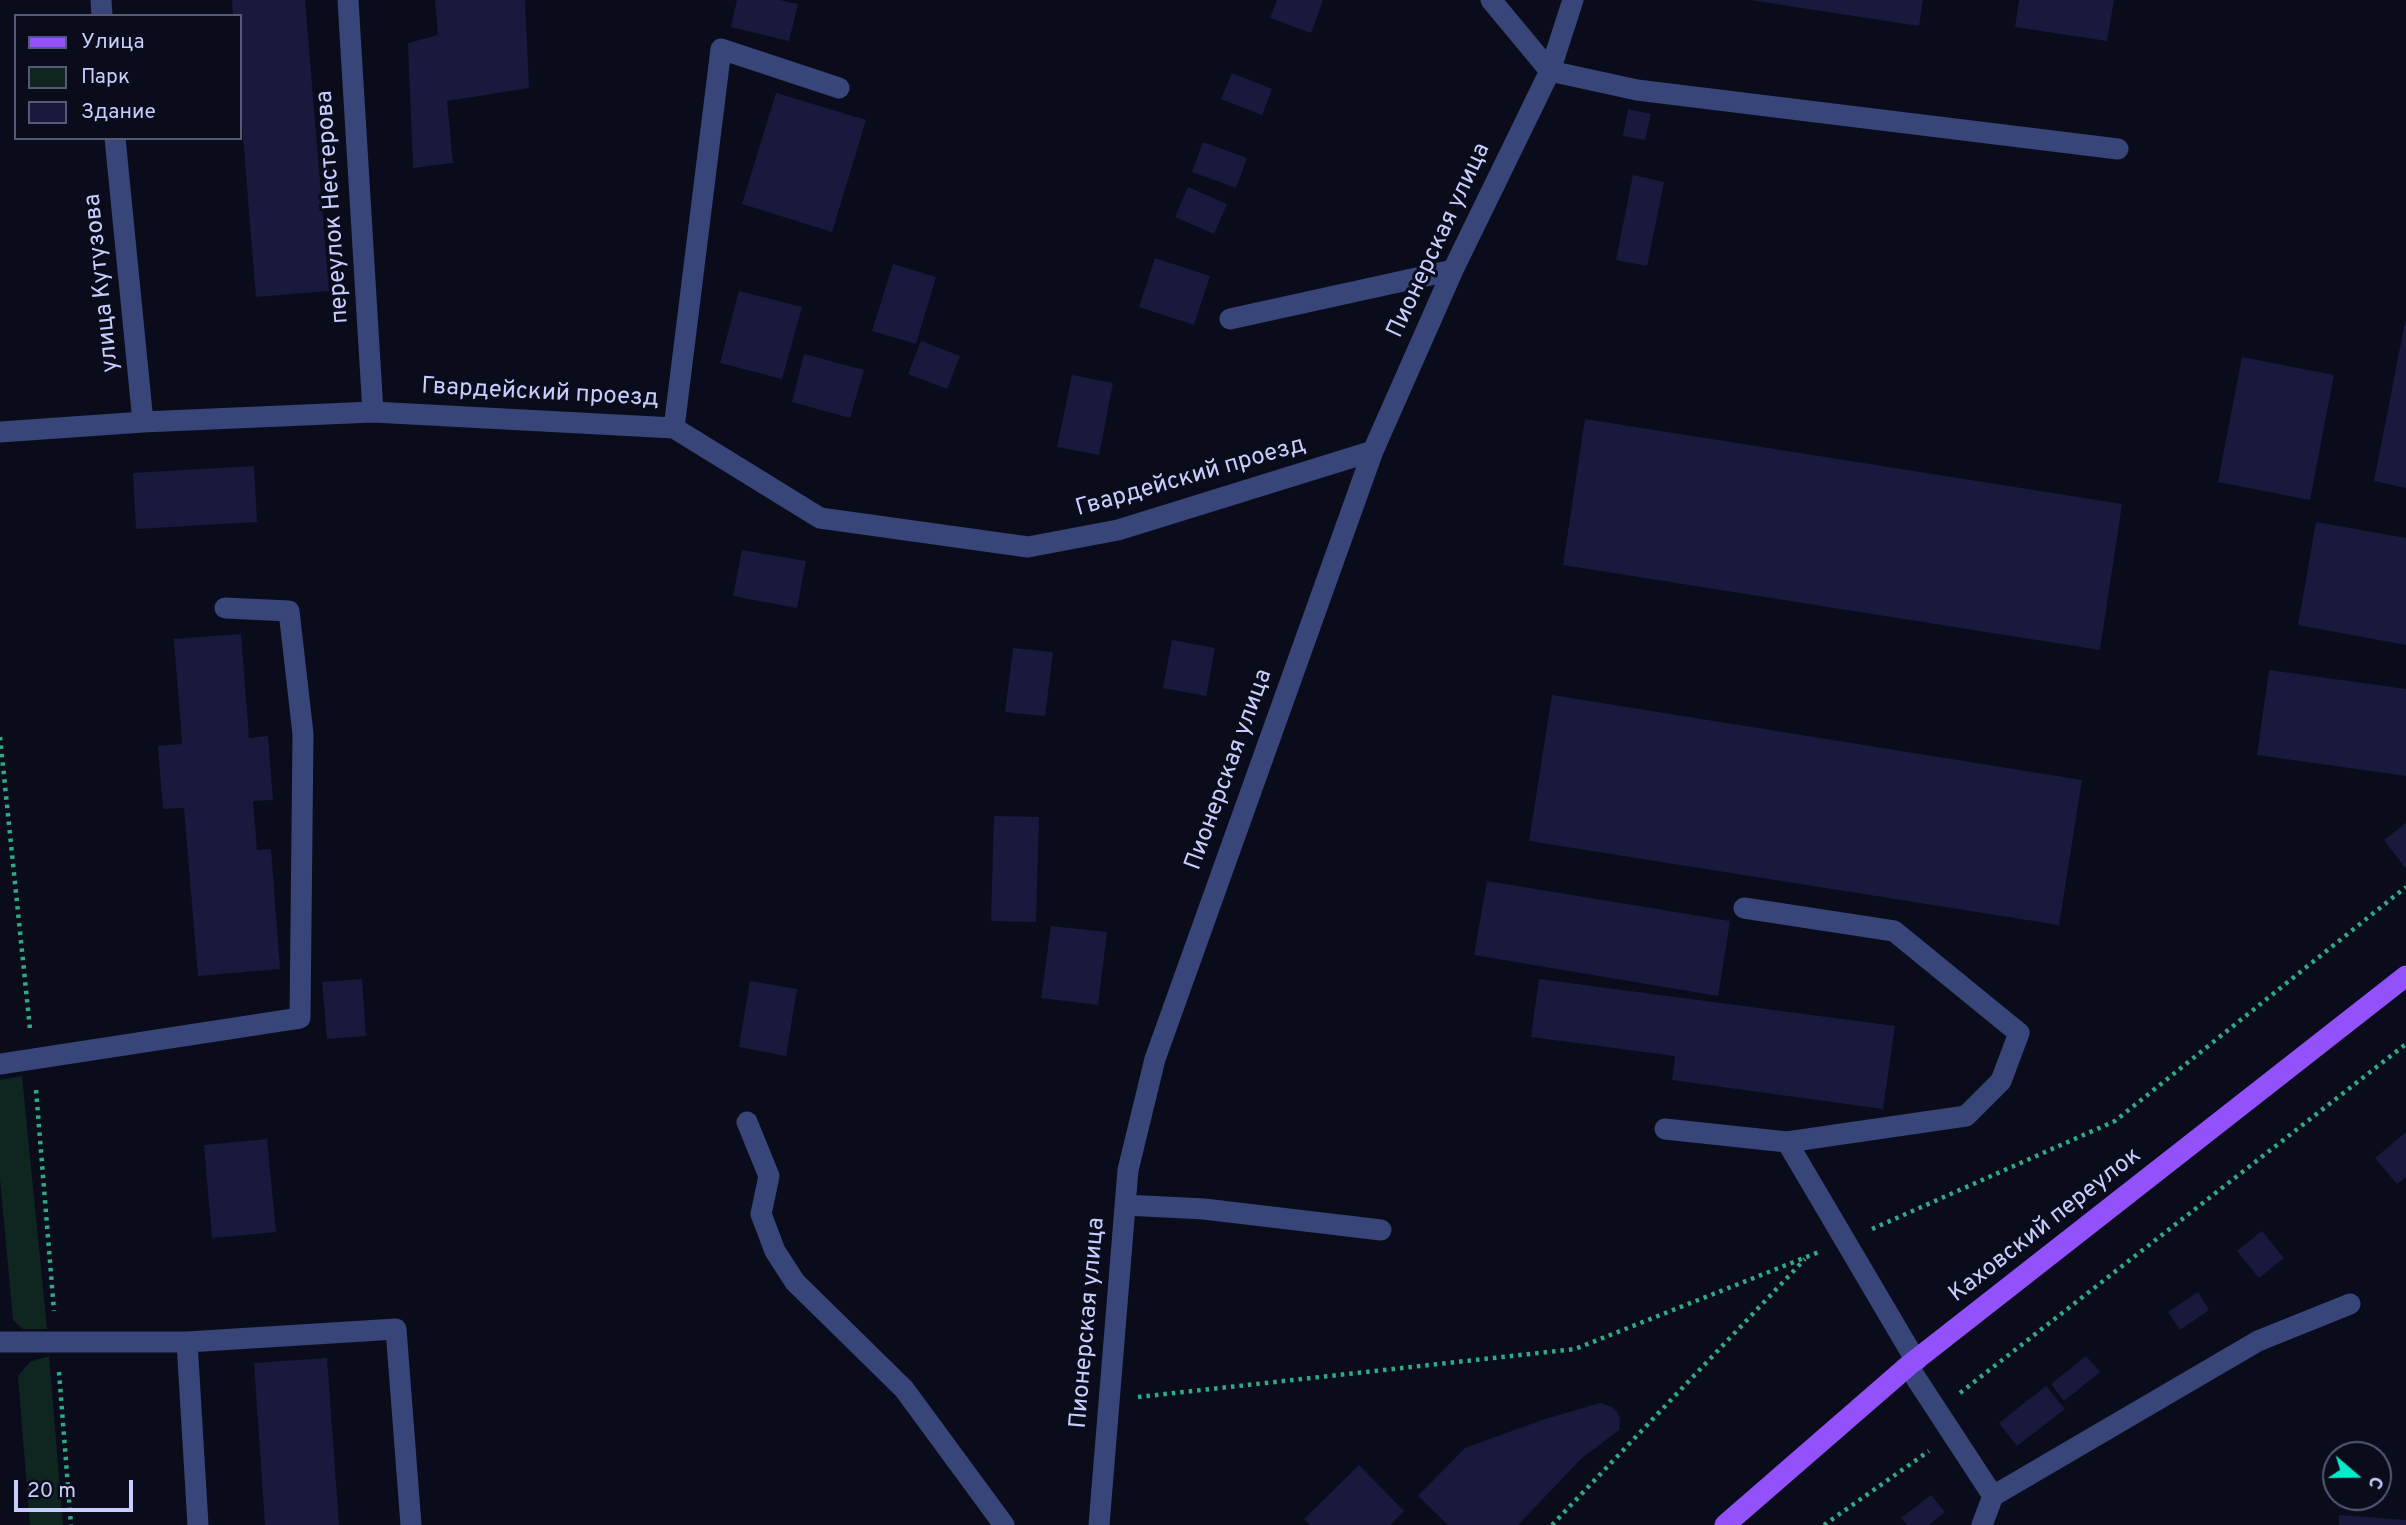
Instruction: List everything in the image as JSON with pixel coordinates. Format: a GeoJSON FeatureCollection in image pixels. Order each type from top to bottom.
{"type":"FeatureCollection","features":[{"type":"Feature","properties":{"kind":"main road","name":"Каховский переулок"},"geometry":{"type":"LineString","coordinates":[[1725,1525],[1912,1364],[2406,976]]}},
{"type":"Feature","properties":{"kind":"street","name":"переулок Нестерова"},"geometry":{"type":"LineString","coordinates":[[348,0],[373,412]]}},
{"type":"Feature","properties":{"kind":"street"},"geometry":{"type":"LineString","coordinates":[[1491,0],[1550,71],[1637,90],[2118,149]]}},
{"type":"Feature","properties":{"kind":"street","name":"Пионерская улица"},"geometry":{"type":"LineString","coordinates":[[1099,1525],[1128,1170],[1155,1059],[1373,451],[1453,270],[1550,71],[1573,0]]}},
{"type":"Feature","properties":{"kind":"street"},"geometry":{"type":"LineString","coordinates":[[674,428],[720,49],[839,88]]}},
{"type":"Feature","properties":{"kind":"street","name":"улица Кутузова"},"geometry":{"type":"LineString","coordinates":[[115,140],[143,422]]}},
{"type":"Feature","properties":{"kind":"street"},"geometry":{"type":"LineString","coordinates":[[1230,319],[1453,270]]}},
{"type":"Feature","properties":{"kind":"street","name":"Гвардейский проезд"},"geometry":{"type":"LineString","coordinates":[[0,432],[143,422],[373,412],[674,428],[820,518],[1028,547],[1118,530],[1373,451]]}},
{"type":"Feature","properties":{"kind":"street"},"geometry":{"type":"LineString","coordinates":[[0,1064],[300,1018],[303,734],[289,611],[225,608]]}},
{"type":"Feature","properties":{"kind":"street"},"geometry":{"type":"LineString","coordinates":[[1665,1129],[1787,1142],[1966,1116],[2001,1081],[2019,1033],[1894,932],[1744,908]]}},
{"type":"Feature","properties":{"kind":"street"},"geometry":{"type":"LineString","coordinates":[[747,1122],[769,1176],[761,1214],[782,1262],[795,1282],[904,1389],[1004,1525]]}},
{"type":"Feature","properties":{"kind":"street"},"geometry":{"type":"LineString","coordinates":[[1787,1142],[1936,1411],[1993,1496]]}},
{"type":"Feature","properties":{"kind":"street"},"geometry":{"type":"LineString","coordinates":[[1125,1205],[1204,1209],[1381,1230]]}},
{"type":"Feature","properties":{"kind":"street"},"geometry":{"type":"LineString","coordinates":[[1982,1525],[1993,1496],[2258,1341],[2350,1304]]}},
{"type":"Feature","properties":{"kind":"street"},"geometry":{"type":"LineString","coordinates":[[0,1342],[187,1342],[396,1329],[411,1525]]}},
{"type":"Feature","properties":{"kind":"street"},"geometry":{"type":"LineString","coordinates":[[187,1342],[198,1525]]}},
{"type":"Feature","properties":{"kind":"path"},"geometry":{"type":"LineString","coordinates":[[0,737],[34,1060],[71,1525]]}},
{"type":"Feature","properties":{"kind":"path"},"geometry":{"type":"LineString","coordinates":[[1109,1401],[1575,1349],[1844,1242],[2115,1121],[2406,887]]}},
{"type":"Feature","properties":{"kind":"path"},"geometry":{"type":"LineString","coordinates":[[1936,1411],[2406,1044]]}},
{"type":"Feature","properties":{"kind":"path"},"geometry":{"type":"LineString","coordinates":[[1552,1525],[1808,1256]]}},
{"type":"Feature","properties":{"kind":"path"},"geometry":{"type":"LineString","coordinates":[[1824,1525],[1952,1434]]}},
{"type":"Feature","properties":{"kind":"green space"},"geometry":{"type":"Polygon","coordinates":[[[22,1076],[47,1329],[23,1329],[13,1320],[0,1178],[0,1080],[22,1076]]]}},
{"type":"Feature","properties":{"kind":"green space"},"geometry":{"type":"Polygon","coordinates":[[[49,1356],[63,1525],[30,1525],[18,1376],[30,1362],[49,1356]]]}},
{"type":"Feature","properties":{"kind":"building"},"geometry":{"type":"Polygon","coordinates":[[[232,0],[305,0],[329,291],[256,297],[242,126],[242,14],[233,14],[232,0]]]}},
{"type":"Feature","properties":{"kind":"building"},"geometry":{"type":"Polygon","coordinates":[[[435,0],[525,0],[529,88],[447,101],[453,163],[413,168],[408,43],[438,35],[435,0]]]}},
{"type":"Feature","properties":{"kind":"building"},"geometry":{"type":"Polygon","coordinates":[[[737,0],[780,0],[798,4],[789,41],[731,27],[737,0]]]}},
{"type":"Feature","properties":{"kind":"building"},"geometry":{"type":"Polygon","coordinates":[[[1277,0],[1323,0],[1311,33],[1270,18],[1277,0]]]}},
{"type":"Feature","properties":{"kind":"building"},"geometry":{"type":"Polygon","coordinates":[[[1750,0],[1923,0],[1919,26],[1750,0]]]}},
{"type":"Feature","properties":{"kind":"building"},"geometry":{"type":"Polygon","coordinates":[[[2019,0],[2114,0],[2107,41],[2015,27],[2019,0]]]}},
{"type":"Feature","properties":{"kind":"building"},"geometry":{"type":"Polygon","coordinates":[[[1232,73],[1272,89],[1262,115],[1221,99],[1232,73]]]}},
{"type":"Feature","properties":{"kind":"building"},"geometry":{"type":"Polygon","coordinates":[[[776,93],[866,120],[832,232],[742,204],[776,93]]]}},
{"type":"Feature","properties":{"kind":"building"},"geometry":{"type":"Polygon","coordinates":[[[1628,109],[1651,114],[1645,140],[1623,136],[1628,109]]]}},
{"type":"Feature","properties":{"kind":"building"},"geometry":{"type":"Polygon","coordinates":[[[1203,142],[1247,158],[1236,188],[1192,172],[1203,142]]]}},
{"type":"Feature","properties":{"kind":"building"},"geometry":{"type":"Polygon","coordinates":[[[1633,175],[1664,182],[1647,266],[1616,260],[1633,175]]]}},
{"type":"Feature","properties":{"kind":"building"},"geometry":{"type":"Polygon","coordinates":[[[1188,187],[1227,204],[1214,234],[1175,217],[1188,187]]]}},
{"type":"Feature","properties":{"kind":"building"},"geometry":{"type":"Polygon","coordinates":[[[1155,258],[1210,276],[1194,325],[1139,307],[1155,258]]]}},
{"type":"Feature","properties":{"kind":"building"},"geometry":{"type":"Polygon","coordinates":[[[893,264],[936,277],[916,344],[872,331],[893,264]]]}},
{"type":"Feature","properties":{"kind":"building"},"geometry":{"type":"Polygon","coordinates":[[[739,291],[802,307],[782,379],[720,363],[739,291]]]}},
{"type":"Feature","properties":{"kind":"building"},"geometry":{"type":"Polygon","coordinates":[[[2406,322],[2406,488],[2374,481],[2406,322]]]}},
{"type":"Feature","properties":{"kind":"building"},"geometry":{"type":"Polygon","coordinates":[[[921,341],[960,356],[947,389],[908,374],[921,341]]]}},
{"type":"Feature","properties":{"kind":"building"},"geometry":{"type":"Polygon","coordinates":[[[804,354],[864,370],[850,418],[792,402],[804,354]]]}},
{"type":"Feature","properties":{"kind":"building"},"geometry":{"type":"Polygon","coordinates":[[[2242,357],[2334,375],[2310,500],[2218,482],[2242,357]]]}},
{"type":"Feature","properties":{"kind":"building"},"geometry":{"type":"Polygon","coordinates":[[[1072,375],[1113,383],[1099,455],[1057,447],[1072,375]]]}},
{"type":"Feature","properties":{"kind":"building"},"geometry":{"type":"Polygon","coordinates":[[[1585,419],[2122,504],[2100,650],[1563,565],[1585,419]]]}},
{"type":"Feature","properties":{"kind":"building"},"geometry":{"type":"Polygon","coordinates":[[[254,466],[257,522],[136,529],[133,473],[254,466]]]}},
{"type":"Feature","properties":{"kind":"building"},"geometry":{"type":"Polygon","coordinates":[[[2316,522],[2406,538],[2406,645],[2298,625],[2316,522]]]}},
{"type":"Feature","properties":{"kind":"building"},"geometry":{"type":"Polygon","coordinates":[[[742,550],[806,561],[797,608],[733,596],[742,550]]]}},
{"type":"Feature","properties":{"kind":"building"},"geometry":{"type":"Polygon","coordinates":[[[241,634],[249,738],[268,736],[273,800],[253,801],[257,850],[271,849],[280,969],[198,976],[184,808],[163,809],[158,746],[182,744],[174,639],[241,634]]]}},
{"type":"Feature","properties":{"kind":"building"},"geometry":{"type":"Polygon","coordinates":[[[1172,640],[1215,648],[1206,696],[1163,688],[1172,640]]]}},
{"type":"Feature","properties":{"kind":"building"},"geometry":{"type":"Polygon","coordinates":[[[1013,648],[1053,652],[1045,716],[1005,712],[1013,648]]]}},
{"type":"Feature","properties":{"kind":"building"},"geometry":{"type":"Polygon","coordinates":[[[2269,670],[2406,689],[2406,776],[2257,755],[2269,670]]]}},
{"type":"Feature","properties":{"kind":"building"},"geometry":{"type":"Polygon","coordinates":[[[1552,695],[2082,780],[2059,925],[1529,841],[1552,695]]]}},
{"type":"Feature","properties":{"kind":"building"},"geometry":{"type":"Polygon","coordinates":[[[994,816],[1039,817],[1036,922],[991,921],[994,816]]]}},
{"type":"Feature","properties":{"kind":"building"},"geometry":{"type":"Polygon","coordinates":[[[2406,823],[2406,869],[2384,840],[2406,823]]]}},
{"type":"Feature","properties":{"kind":"building"},"geometry":{"type":"Polygon","coordinates":[[[1487,881],[1730,921],[1718,996],[1474,955],[1487,881]]]}},
{"type":"Feature","properties":{"kind":"building"},"geometry":{"type":"Polygon","coordinates":[[[1051,926],[1107,932],[1098,1005],[1041,998],[1051,926]]]}},
{"type":"Feature","properties":{"kind":"building"},"geometry":{"type":"Polygon","coordinates":[[[362,979],[366,1036],[327,1039],[322,982],[362,979]]]}},
{"type":"Feature","properties":{"kind":"building"},"geometry":{"type":"Polygon","coordinates":[[[1539,979],[1895,1026],[1883,1109],[1672,1080],[1675,1056],[1531,1037],[1539,979]]]}},
{"type":"Feature","properties":{"kind":"building"},"geometry":{"type":"Polygon","coordinates":[[[750,981],[797,989],[786,1056],[739,1047],[750,981]]]}},
{"type":"Feature","properties":{"kind":"building"},"geometry":{"type":"Polygon","coordinates":[[[2406,1132],[2406,1177],[2397,1184],[2375,1158],[2406,1132]]]}},
{"type":"Feature","properties":{"kind":"building"},"geometry":{"type":"Polygon","coordinates":[[[267,1139],[276,1232],[212,1238],[204,1145],[267,1139]]]}},
{"type":"Feature","properties":{"kind":"building"},"geometry":{"type":"Polygon","coordinates":[[[2262,1231],[2284,1258],[2259,1278],[2237,1251],[2262,1231]]]}},
{"type":"Feature","properties":{"kind":"building"},"geometry":{"type":"Polygon","coordinates":[[[2198,1292],[2209,1310],[2180,1330],[2168,1312],[2198,1292]]]}},
{"type":"Feature","properties":{"kind":"building"},"geometry":{"type":"Polygon","coordinates":[[[2086,1356],[2100,1372],[2064,1401],[2051,1384],[2086,1356]]]}},
{"type":"Feature","properties":{"kind":"building"},"geometry":{"type":"Polygon","coordinates":[[[327,1358],[339,1525],[265,1525],[254,1363],[327,1358]]]}},
{"type":"Feature","properties":{"kind":"building"},"geometry":{"type":"Polygon","coordinates":[[[2046,1386],[2065,1409],[2017,1446],[1999,1423],[2046,1386]]]}},
{"type":"Feature","properties":{"kind":"building"},"geometry":{"type":"Polygon","coordinates":[[[1600,1403],[1617,1412],[1620,1419],[1619,1430],[1581,1459],[1518,1525],[1448,1525],[1418,1496],[1465,1448],[1542,1420],[1600,1403]]]}},
{"type":"Feature","properties":{"kind":"building"},"geometry":{"type":"Polygon","coordinates":[[[1359,1465],[1404,1511],[1390,1525],[1310,1525],[1304,1519],[1359,1465]]]}},
{"type":"Feature","properties":{"kind":"building"},"geometry":{"type":"Polygon","coordinates":[[[1931,1495],[1945,1512],[1929,1525],[1907,1525],[1901,1518],[1931,1495]]]}},
{"type":"Feature","properties":{"kind":"building"},"geometry":{"type":"Polygon","coordinates":[[[2339,1515],[2406,1520],[2406,1525],[2339,1525],[2339,1515]]]}}]}
